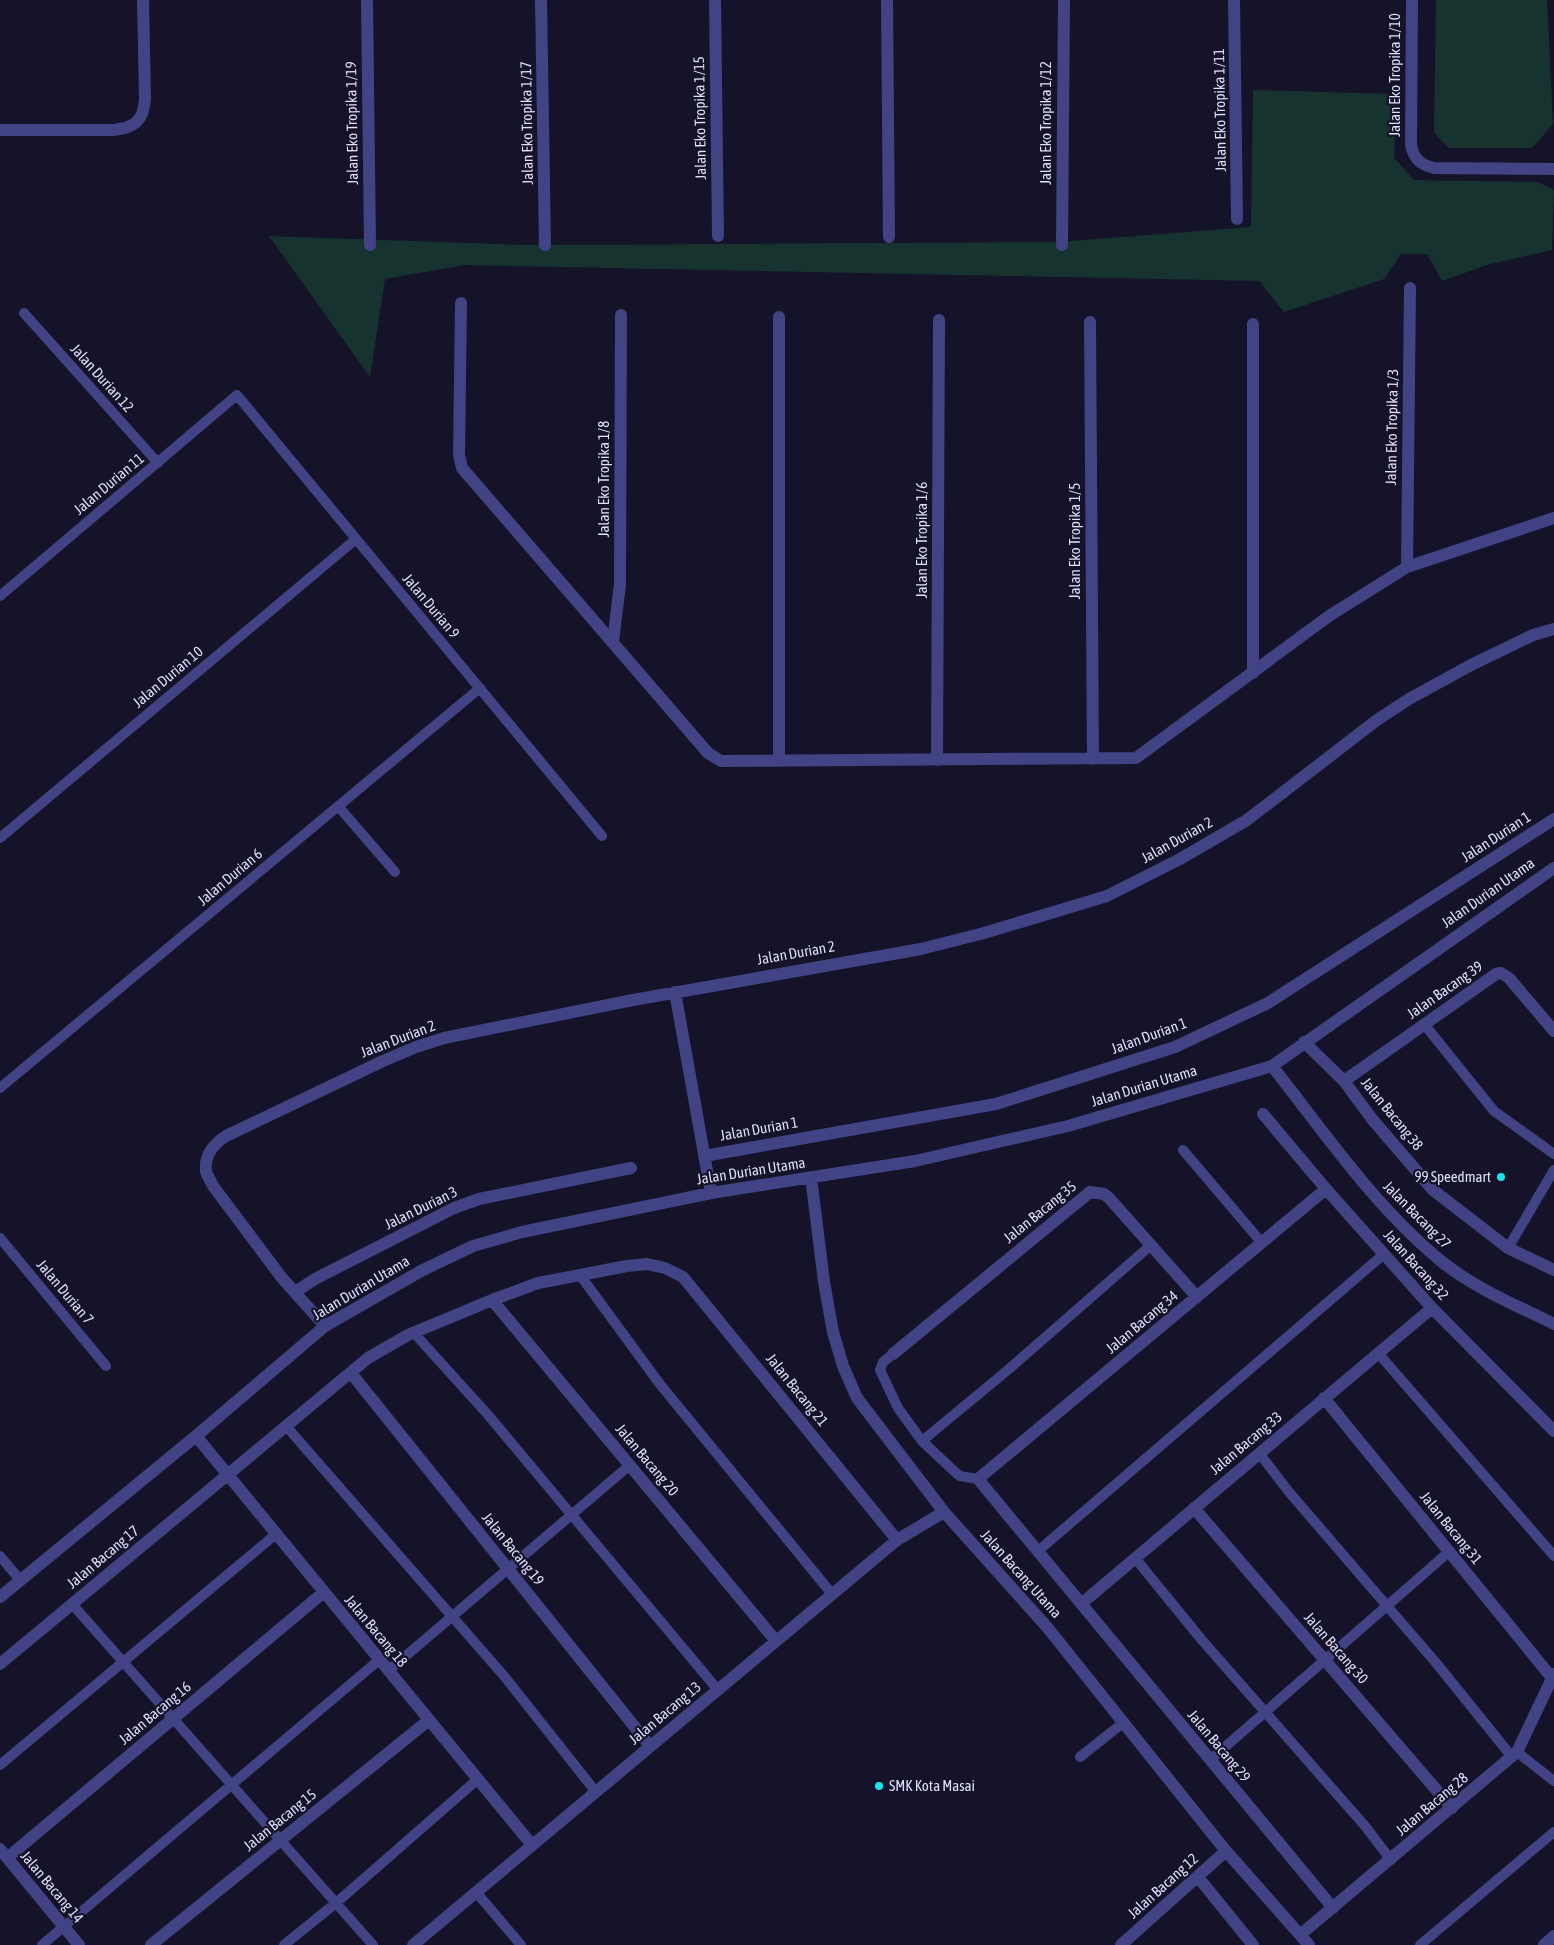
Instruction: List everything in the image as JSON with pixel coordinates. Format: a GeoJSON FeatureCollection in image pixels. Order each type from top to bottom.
{"type":"FeatureCollection","features":[{"type":"Feature","properties":{"kind":"street"},"geometry":{"type":"LineString","coordinates":[[0,130],[112,130],[126,129],[134,125],[145,109],[146,98],[143,0]]}},
{"type":"Feature","properties":{"kind":"street","name":"Jalan Eko Tropika 1/19"},"geometry":{"type":"LineString","coordinates":[[367,0],[370,245]]}},
{"type":"Feature","properties":{"kind":"street","name":"Jalan Eko Tropika 1/17"},"geometry":{"type":"LineString","coordinates":[[541,0],[545,245]]}},
{"type":"Feature","properties":{"kind":"street","name":"Jalan Eko Tropika 1/15"},"geometry":{"type":"LineString","coordinates":[[715,0],[718,236]]}},
{"type":"Feature","properties":{"kind":"street"},"geometry":{"type":"LineString","coordinates":[[887,0],[889,237]]}},
{"type":"Feature","properties":{"kind":"street","name":"Jalan Eko Tropika 1/12"},"geometry":{"type":"LineString","coordinates":[[1062,245],[1064,0]]}},
{"type":"Feature","properties":{"kind":"street","name":"Jalan Eko Tropika 1/11"},"geometry":{"type":"LineString","coordinates":[[1234,0],[1237,219]]}},
{"type":"Feature","properties":{"kind":"street","name":"Jalan Eko Tropika 1/10"},"geometry":{"type":"LineString","coordinates":[[1412,0],[1411,144],[1415,158],[1434,168],[1554,170]]}},
{"type":"Feature","properties":{"kind":"street","name":"Jalan Eko Tropika 1/3"},"geometry":{"type":"LineString","coordinates":[[1407,567],[1410,288]]}},
{"type":"Feature","properties":{"kind":"street"},"geometry":{"type":"LineString","coordinates":[[461,303],[460,464],[711,757],[721,761],[1129,759],[1140,757],[1329,616],[1407,567],[1554,518]]}},
{"type":"Feature","properties":{"kind":"street","name":"Jalan Eko Tropika 1/8"},"geometry":{"type":"LineString","coordinates":[[613,642],[620,584],[621,315]]}},
{"type":"Feature","properties":{"kind":"street"},"geometry":{"type":"LineString","coordinates":[[779,760],[780,318]]}},
{"type":"Feature","properties":{"kind":"street","name":"Jalan Eko Tropika 1/6"},"geometry":{"type":"LineString","coordinates":[[937,760],[939,320]]}},
{"type":"Feature","properties":{"kind":"street","name":"Jalan Eko Tropika 1/5"},"geometry":{"type":"LineString","coordinates":[[1090,322],[1093,759]]}},
{"type":"Feature","properties":{"kind":"street"},"geometry":{"type":"LineString","coordinates":[[1253,324],[1253,672]]}},
{"type":"Feature","properties":{"kind":"street","name":"Jalan Durian 2"},"geometry":{"type":"LineString","coordinates":[[325,1326],[282,1278],[213,1186],[206,1170],[208,1158],[214,1144],[416,1047],[453,1036],[675,992],[921,949],[984,933],[1106,896],[1180,859],[1246,820],[1377,720],[1410,699],[1533,635],[1554,629]]}},
{"type":"Feature","properties":{"kind":"street","name":"Jalan Durian 1"},"geometry":{"type":"LineString","coordinates":[[704,1156],[996,1104],[1175,1047],[1268,1003],[1554,820]]}},
{"type":"Feature","properties":{"kind":"street","name":"Jalan Durian Utama"},"geometry":{"type":"LineString","coordinates":[[0,1597],[196,1436],[325,1326],[421,1271],[473,1246],[522,1232],[711,1193],[915,1161],[1068,1126],[1272,1066],[1554,868]]}},
{"type":"Feature","properties":{"kind":"street","name":"Jalan Bacang 39"},"geometry":{"type":"LineString","coordinates":[[1344,1081],[1491,976],[1500,973],[1509,978],[1554,1032]]}},
{"type":"Feature","properties":{"kind":"street"},"geometry":{"type":"LineString","coordinates":[[675,992],[711,1193]]}},
{"type":"Feature","properties":{"kind":"street","name":"Jalan Bacang 38"},"geometry":{"type":"LineString","coordinates":[[1304,1042],[1344,1081],[1372,1119],[1433,1190],[1508,1248],[1554,1270]]}},
{"type":"Feature","properties":{"kind":"street","name":"Jalan Bacang 27"},"geometry":{"type":"LineString","coordinates":[[1272,1066],[1378,1201],[1411,1234],[1442,1262],[1485,1290],[1554,1324]]}},
{"type":"Feature","properties":{"kind":"street","name":"Jalan Bacang 32"},"geometry":{"type":"LineString","coordinates":[[1264,1114],[1326,1189],[1432,1308],[1554,1431]]}},
{"type":"Feature","properties":{"kind":"street","name":"Jalan Durian 3"},"geometry":{"type":"LineString","coordinates":[[295,1292],[315,1279],[454,1208],[478,1199],[631,1168]]}},
{"type":"Feature","properties":{"kind":"street","name":"Jalan Bacang Utama"},"geometry":{"type":"LineString","coordinates":[[811,1177],[824,1282],[833,1332],[843,1366],[857,1398],[944,1512],[1047,1627],[1226,1851],[1309,1945]]}},
{"type":"Feature","properties":{"kind":"street","name":"Jalan Bacang 34"},"geometry":{"type":"LineString","coordinates":[[978,1480],[1326,1189]]}},
{"type":"Feature","properties":{"kind":"street","name":"Jalan Bacang 35"},"geometry":{"type":"LineString","coordinates":[[893,1354],[1090,1192],[1104,1194],[1109,1198],[1197,1297]]}},
{"type":"Feature","properties":{"kind":"street","name":"Jalan Bacang 17"},"geometry":{"type":"LineString","coordinates":[[0,1664],[368,1358],[414,1333],[492,1300],[538,1284],[627,1266],[647,1264],[665,1268]]}},
{"type":"Feature","properties":{"kind":"street","name":"Jalan Bacang 21"},"geometry":{"type":"LineString","coordinates":[[665,1268],[683,1277],[898,1540]]}},
{"type":"Feature","properties":{"kind":"street","name":"Jalan Bacang 20"},"geometry":{"type":"LineString","coordinates":[[492,1300],[776,1641]]}},
{"type":"Feature","properties":{"kind":"street","name":"Jalan Bacang 33"},"geometry":{"type":"LineString","coordinates":[[1081,1604],[1432,1308]]}},
{"type":"Feature","properties":{"kind":"street","name":"Jalan Bacang 19"},"geometry":{"type":"LineString","coordinates":[[350,1373],[650,1746]]}},
{"type":"Feature","properties":{"kind":"street","name":"Jalan Bacang 31"},"geometry":{"type":"LineString","coordinates":[[1324,1398],[1553,1676]]}},
{"type":"Feature","properties":{"kind":"street","name":"Jalan Bacang 18"},"geometry":{"type":"LineString","coordinates":[[196,1436],[532,1846]]}},
{"type":"Feature","properties":{"kind":"street","name":"Jalan Bacang 29"},"geometry":{"type":"LineString","coordinates":[[978,1480],[1333,1908]]}},
{"type":"Feature","properties":{"kind":"street","name":"Jalan Bacang 30"},"geometry":{"type":"LineString","coordinates":[[1194,1508],[1452,1808]]}},
{"type":"Feature","properties":{"kind":"street","name":"Jalan Bacang 13"},"geometry":{"type":"LineString","coordinates":[[413,1945],[898,1540],[944,1512]]}},
{"type":"Feature","properties":{"kind":"street","name":"Jalan Bacang 16"},"geometry":{"type":"LineString","coordinates":[[4,1854],[173,1719],[324,1592]]}},
{"type":"Feature","properties":{"kind":"street","name":"Jalan Bacang 28"},"geometry":{"type":"LineString","coordinates":[[1300,1935],[1515,1754],[1553,1676]]}},
{"type":"Feature","properties":{"kind":"street","name":"Jalan Bacang 15"},"geometry":{"type":"LineString","coordinates":[[151,1945],[429,1720]]}},
{"type":"Feature","properties":{"kind":"street","name":"Jalan Bacang 12"},"geometry":{"type":"LineString","coordinates":[[1121,1945],[1226,1851]]}},
{"type":"Feature","properties":{"kind":"street","name":"Jalan Bacang 14"},"geometry":{"type":"LineString","coordinates":[[4,1854],[79,1945]]}},
{"type":"Feature","properties":{"kind":"street"},"geometry":{"type":"LineString","coordinates":[[1198,1877],[1250,1944]]}},
{"type":"Feature","properties":{"kind":"street"},"geometry":{"type":"LineString","coordinates":[[1544,1945],[1554,1936]]}},
{"type":"Feature","properties":{"kind":"lane","name":"Jalan Durian 12"},"geometry":{"type":"LineString","coordinates":[[24,313],[158,463]]}},
{"type":"Feature","properties":{"kind":"lane","name":"Jalan Durian 11"},"geometry":{"type":"LineString","coordinates":[[0,596],[237,395]]}},
{"type":"Feature","properties":{"kind":"lane","name":"Jalan Durian 9"},"geometry":{"type":"LineString","coordinates":[[237,395],[602,836]]}},
{"type":"Feature","properties":{"kind":"lane","name":"Jalan Durian 10"},"geometry":{"type":"LineString","coordinates":[[0,838],[356,539]]}},
{"type":"Feature","properties":{"kind":"lane","name":"Jalan Durian 6"},"geometry":{"type":"LineString","coordinates":[[0,1088],[480,688]]}},
{"type":"Feature","properties":{"kind":"lane"},"geometry":{"type":"LineString","coordinates":[[338,806],[396,872]]}},
{"type":"Feature","properties":{"kind":"lane"},"geometry":{"type":"LineString","coordinates":[[1424,1024],[1494,1110],[1554,1154]]}},
{"type":"Feature","properties":{"kind":"lane"},"geometry":{"type":"LineString","coordinates":[[1183,1150],[1262,1243]]}},
{"type":"Feature","properties":{"kind":"lane"},"geometry":{"type":"LineString","coordinates":[[1508,1248],[1554,1170]]}},
{"type":"Feature","properties":{"kind":"lane","name":"Jalan Durian 7"},"geometry":{"type":"LineString","coordinates":[[0,1238],[106,1366]]}},
{"type":"Feature","properties":{"kind":"lane"},"geometry":{"type":"LineString","coordinates":[[922,1441],[1009,1369],[1151,1245]]}},
{"type":"Feature","properties":{"kind":"lane"},"geometry":{"type":"LineString","coordinates":[[1038,1552],[1384,1254]]}},
{"type":"Feature","properties":{"kind":"lane"},"geometry":{"type":"LineString","coordinates":[[580,1275],[659,1383],[832,1594]]}},
{"type":"Feature","properties":{"kind":"lane"},"geometry":{"type":"LineString","coordinates":[[414,1333],[488,1416],[718,1690]]}},
{"type":"Feature","properties":{"kind":"lane"},"geometry":{"type":"LineString","coordinates":[[1378,1353],[1554,1556]]}},
{"type":"Feature","properties":{"kind":"lane"},"geometry":{"type":"LineString","coordinates":[[893,1354],[883,1362],[880,1370],[898,1408],[922,1441],[958,1474],[978,1480]]}},
{"type":"Feature","properties":{"kind":"lane"},"geometry":{"type":"LineString","coordinates":[[286,1426],[504,1676],[596,1792]]}},
{"type":"Feature","properties":{"kind":"lane"},"geometry":{"type":"LineString","coordinates":[[1259,1453],[1289,1492],[1515,1754],[1554,1782]]}},
{"type":"Feature","properties":{"kind":"lane"},"geometry":{"type":"LineString","coordinates":[[388,1670],[630,1465]]}},
{"type":"Feature","properties":{"kind":"lane"},"geometry":{"type":"LineString","coordinates":[[0,1765],[276,1534]]}},
{"type":"Feature","properties":{"kind":"lane"},"geometry":{"type":"LineString","coordinates":[[1210,1760],[1450,1552]]}},
{"type":"Feature","properties":{"kind":"lane"},"geometry":{"type":"LineString","coordinates":[[0,1556],[20,1580]]}},
{"type":"Feature","properties":{"kind":"lane"},"geometry":{"type":"LineString","coordinates":[[1135,1558],[1391,1860]]}},
{"type":"Feature","properties":{"kind":"lane"},"geometry":{"type":"LineString","coordinates":[[72,1604],[373,1945]]}},
{"type":"Feature","properties":{"kind":"lane"},"geometry":{"type":"LineString","coordinates":[[42,1945],[379,1660]]}},
{"type":"Feature","properties":{"kind":"lane"},"geometry":{"type":"LineString","coordinates":[[1080,1757],[1124,1722]]}},
{"type":"Feature","properties":{"kind":"lane"},"geometry":{"type":"LineString","coordinates":[[284,1945],[336,1903],[478,1779]]}},
{"type":"Feature","properties":{"kind":"lane"},"geometry":{"type":"LineString","coordinates":[[1420,1945],[1554,1832]]}},
{"type":"Feature","properties":{"kind":"lane"},"geometry":{"type":"LineString","coordinates":[[476,1892],[521,1945]]}},
{"type":"Feature","properties":{"kind":"green space"},"geometry":{"type":"Polygon","coordinates":[[[1436,0],[1547,0],[1553,124],[1532,148],[1449,148],[1434,133],[1436,0]]]}},
{"type":"Feature","properties":{"kind":"green space"},"geometry":{"type":"Polygon","coordinates":[[[1253,90],[1397,94],[1394,158],[1414,180],[1538,182],[1554,190],[1552,250],[1487,265],[1442,281],[1427,254],[1401,254],[1384,279],[1284,312],[1259,281],[464,265],[385,279],[370,377],[269,236],[526,245],[1058,242],[1251,227],[1253,90]]]}},
{"type":"Feature","properties":{"kind":"place","name":"99 Speedmart"},"geometry":{"type":"Point","coordinates":[1501,1177]}},
{"type":"Feature","properties":{"kind":"place","name":"SMK Kota Masai"},"geometry":{"type":"Point","coordinates":[879,1786]}}]}
